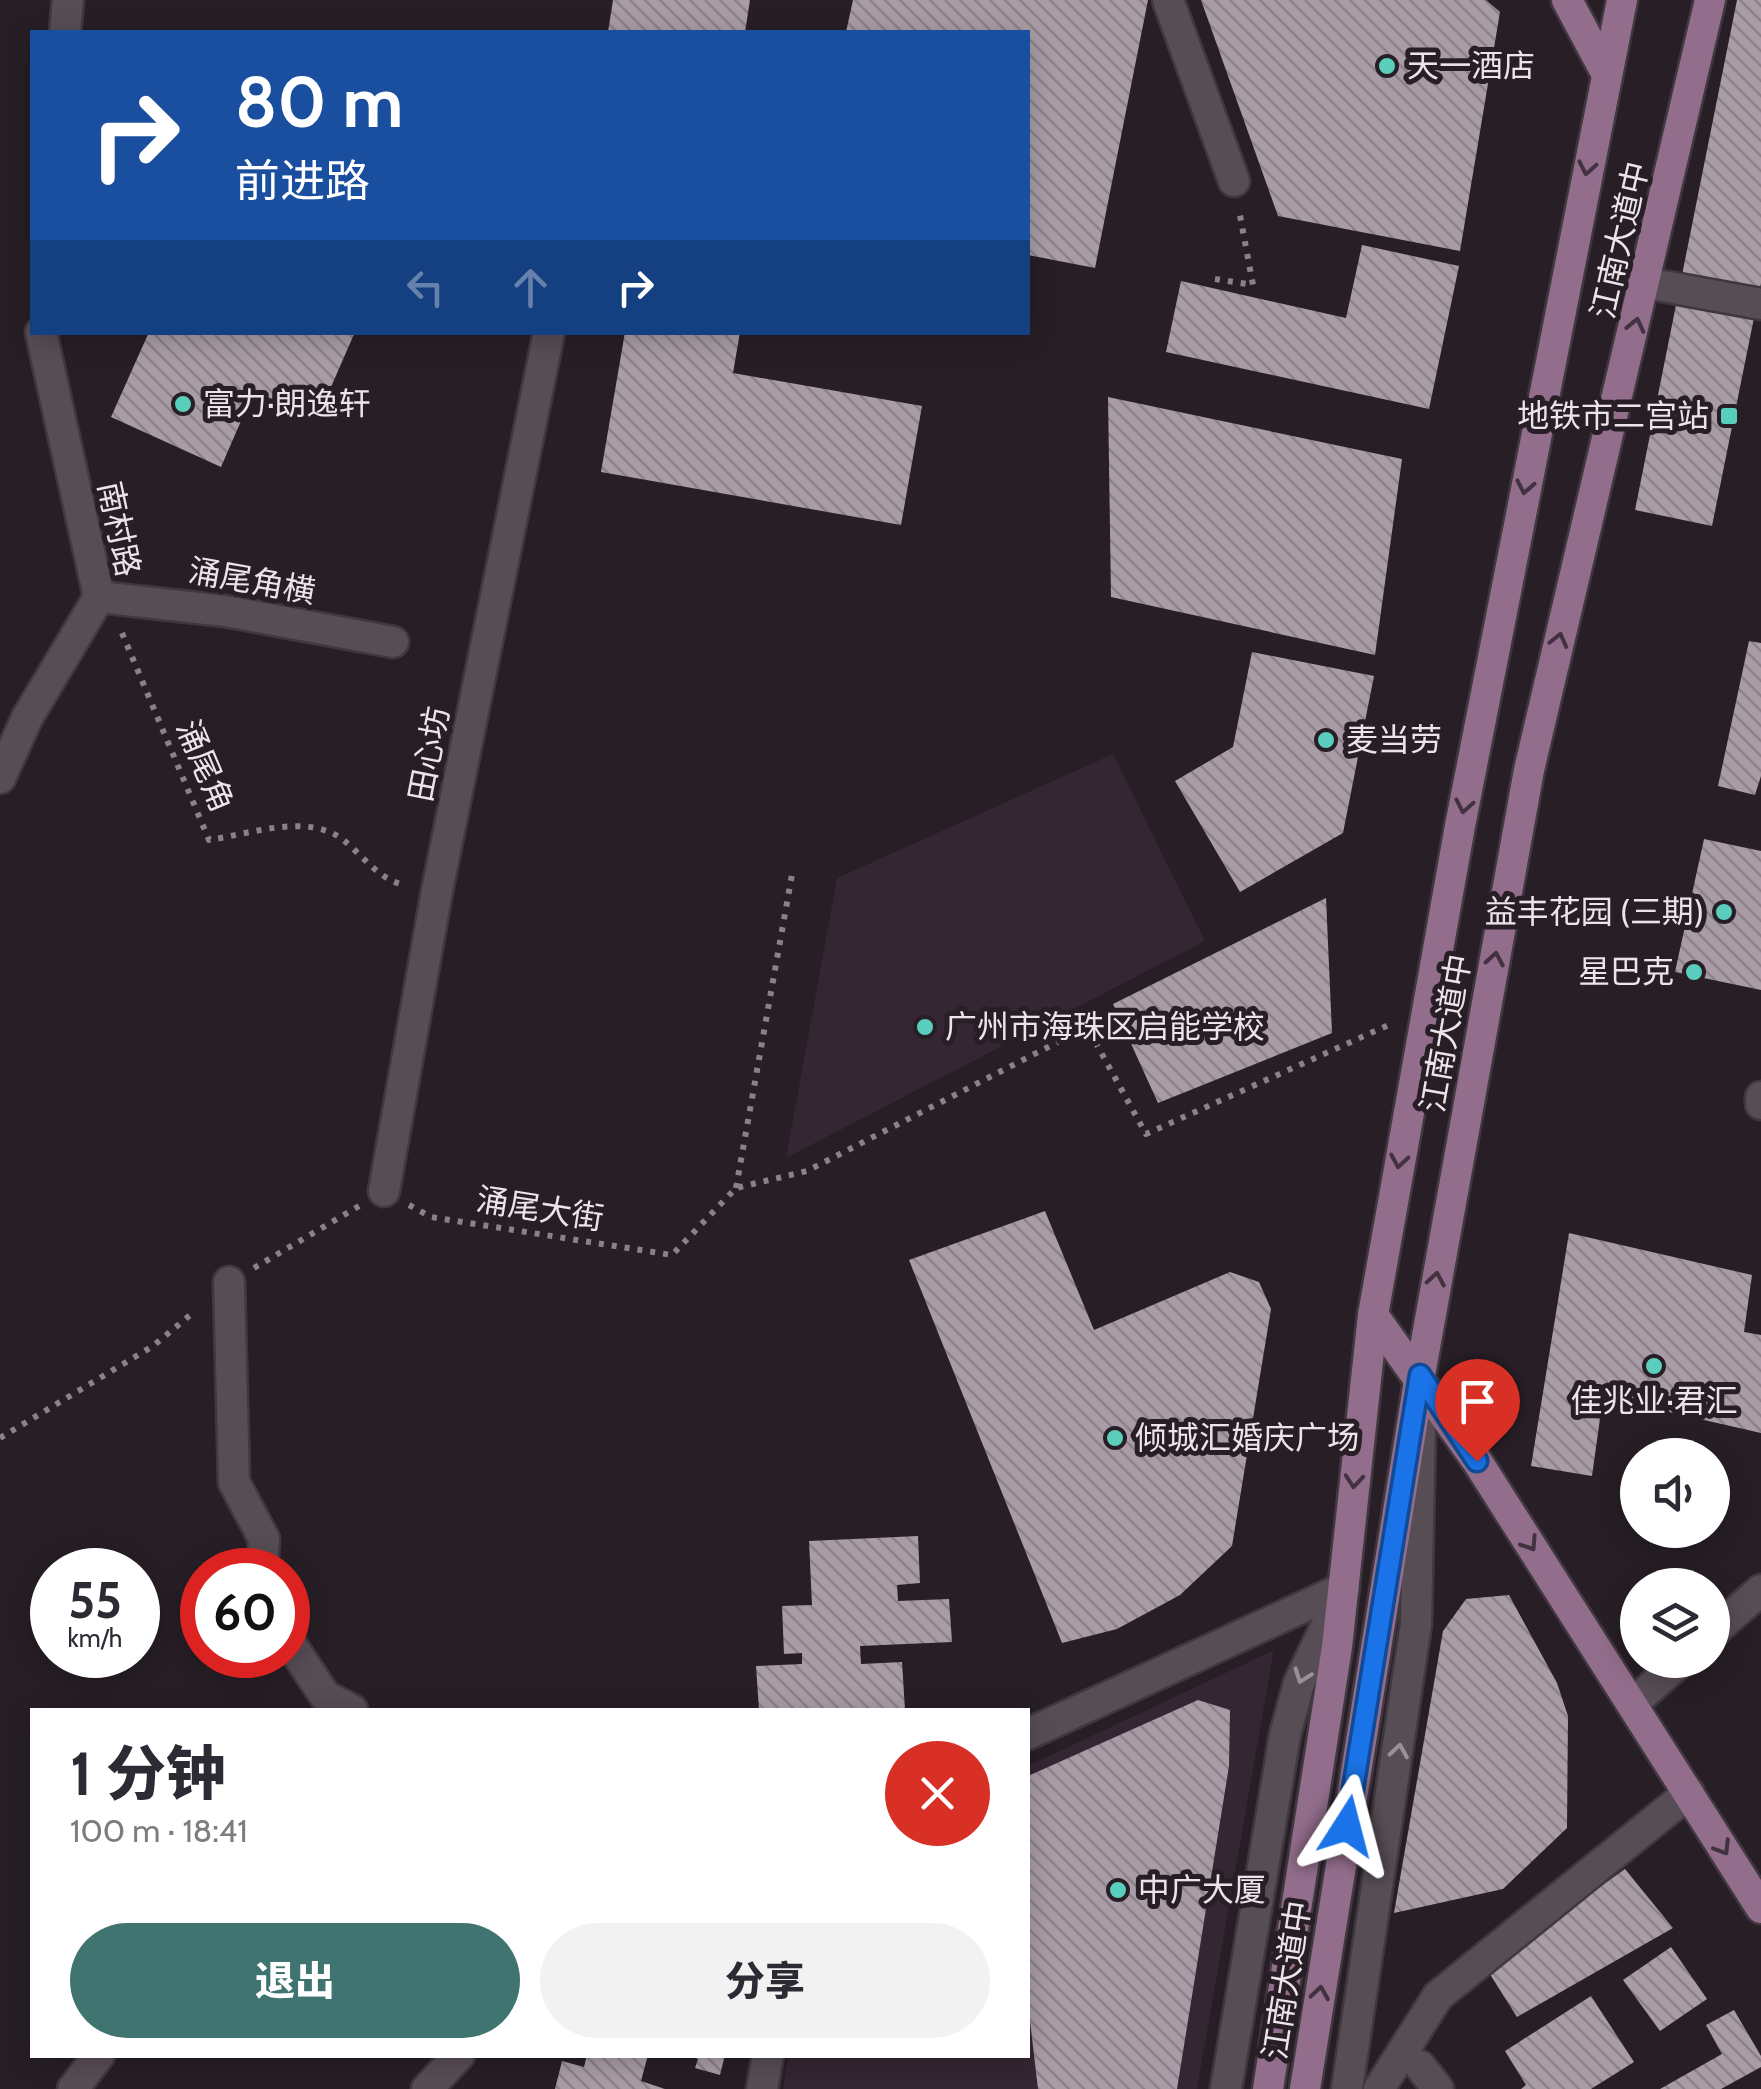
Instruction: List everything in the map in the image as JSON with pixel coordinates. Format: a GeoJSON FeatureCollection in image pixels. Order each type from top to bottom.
{"type":"FeatureCollection","features":[{"type":"Feature","properties":{"kind":"main road"},"geometry":{"type":"LineString","coordinates":[[1566,0],[1606,72]]}},
{"type":"Feature","properties":{"kind":"main road","name":"江南大道中"},"geometry":{"type":"LineString","coordinates":[[1268,2089],[1344,1588],[1373,1315],[1428,1008],[1622,0]]}},
{"type":"Feature","properties":{"kind":"main road","name":"江南大道中"},"geometry":{"type":"LineString","coordinates":[[1305,2089],[1420,1375],[1529,770],[1710,0]]}},
{"type":"Feature","properties":{"kind":"main road"},"geometry":{"type":"LineString","coordinates":[[1373,1315],[1420,1375],[1761,1908]]}},
{"type":"Feature","properties":{"kind":"street"},"geometry":{"type":"LineString","coordinates":[[65,30],[68,0]]}},
{"type":"Feature","properties":{"kind":"street"},"geometry":{"type":"LineString","coordinates":[[1168,0],[1234,181]]}},
{"type":"Feature","properties":{"kind":"street"},"geometry":{"type":"LineString","coordinates":[[1646,283],[1761,304]]}},
{"type":"Feature","properties":{"kind":"street","name":"南村路"},"geometry":{"type":"LineString","coordinates":[[0,778],[27,718],[99,596],[41,335]]}},
{"type":"Feature","properties":{"kind":"street","name":"田心坊"},"geometry":{"type":"LineString","coordinates":[[384,1192],[436,891],[549,335]]}},
{"type":"Feature","properties":{"kind":"street","name":"涌尾角横"},"geometry":{"type":"LineString","coordinates":[[99,596],[225,611],[393,642]]}},
{"type":"Feature","properties":{"kind":"street"},"geometry":{"type":"LineString","coordinates":[[229,1282],[234,1482],[264,1539],[263,1548]]}},
{"type":"Feature","properties":{"kind":"street"},"geometry":{"type":"LineString","coordinates":[[1346,2089],[1416,1624],[1420,1375]]}},
{"type":"Feature","properties":{"kind":"street"},"geometry":{"type":"LineString","coordinates":[[1030,1733],[1344,1588]]}},
{"type":"Feature","properties":{"kind":"street"},"geometry":{"type":"LineString","coordinates":[[1226,2089],[1298,1683],[1344,1588]]}},
{"type":"Feature","properties":{"kind":"street"},"geometry":{"type":"LineString","coordinates":[[1730,1617],[1761,1590]]}},
{"type":"Feature","properties":{"kind":"street"},"geometry":{"type":"LineString","coordinates":[[310,1673],[325,1696],[348,1708]]}},
{"type":"Feature","properties":{"kind":"street"},"geometry":{"type":"LineString","coordinates":[[1632,1704],[1662,1678]]}},
{"type":"Feature","properties":{"kind":"street"},"geometry":{"type":"LineString","coordinates":[[1378,2089],[1438,1996],[1689,1794]]}},
{"type":"Feature","properties":{"kind":"street"},"geometry":{"type":"LineString","coordinates":[[73,2089],[97,2058]]}},
{"type":"Feature","properties":{"kind":"street"},"geometry":{"type":"LineString","coordinates":[[426,2089],[456,2058]]}},
{"type":"Feature","properties":{"kind":"street"},"geometry":{"type":"LineString","coordinates":[[762,2089],[767,2058]]}},
{"type":"Feature","properties":{"kind":"path"},"geometry":{"type":"LineString","coordinates":[[1215,279],[1253,284],[1234,181]]}},
{"type":"Feature","properties":{"kind":"path","name":"涌尾角"},"geometry":{"type":"LineString","coordinates":[[99,596],[129,644],[210,840],[303,825],[338,836],[392,883],[436,891]]}},
{"type":"Feature","properties":{"kind":"path"},"geometry":{"type":"LineString","coordinates":[[793,869],[757,1094],[736,1188],[806,1171],[1088,1027],[1146,1134],[1428,1008]]}},
{"type":"Feature","properties":{"kind":"path","name":"涌尾大街"},"geometry":{"type":"LineString","coordinates":[[384,1192],[430,1217],[672,1255],[736,1188]]}},
{"type":"Feature","properties":{"kind":"path"},"geometry":{"type":"LineString","coordinates":[[0,1438],[153,1346],[229,1282],[384,1192]]}},
{"type":"Feature","properties":{"kind":"shaded area","name":"广州市海珠区启能学校"},"geometry":{"type":"Polygon","coordinates":[[[1113,754],[1205,941],[786,1158],[837,878],[1113,754]]]}},
{"type":"Feature","properties":{"kind":"shaded area","name":"中广大厦"},"geometry":{"type":"Polygon","coordinates":[[[1274,1650],[1197,2089],[783,2089],[788,2058],[1030,2058],[1030,1765],[1274,1650]]]}},
{"type":"Feature","properties":{"kind":"building"},"geometry":{"type":"Polygon","coordinates":[[[613,0],[750,0],[745,30],[608,30],[613,0]]]}},
{"type":"Feature","properties":{"kind":"building"},"geometry":{"type":"Polygon","coordinates":[[[853,0],[1148,0],[1095,268],[1030,255],[1030,30],[846,30],[853,0]]]}},
{"type":"Feature","properties":{"kind":"building"},"geometry":{"type":"Polygon","coordinates":[[[1201,0],[1486,0],[1500,12],[1460,251],[1278,216],[1201,0]]]}},
{"type":"Feature","properties":{"kind":"building"},"geometry":{"type":"Polygon","coordinates":[[[1737,0],[1761,0],[1761,283],[1712,526],[1635,510],[1737,0]]]}},
{"type":"Feature","properties":{"kind":"building"},"geometry":{"type":"Polygon","coordinates":[[[1362,245],[1459,266],[1429,409],[1166,352],[1181,281],[1346,318],[1362,245]]]}},
{"type":"Feature","properties":{"kind":"building","name":"富力·朗逸轩"},"geometry":{"type":"Polygon","coordinates":[[[148,335],[354,335],[317,419],[254,391],[221,467],[111,417],[148,335]]]}},
{"type":"Feature","properties":{"kind":"building"},"geometry":{"type":"Polygon","coordinates":[[[624,335],[739,335],[733,373],[922,406],[901,525],[601,472],[624,335]]]}},
{"type":"Feature","properties":{"kind":"building"},"geometry":{"type":"Polygon","coordinates":[[[1108,397],[1402,459],[1375,655],[1111,597],[1108,397]]]}},
{"type":"Feature","properties":{"kind":"building"},"geometry":{"type":"Polygon","coordinates":[[[1749,641],[1761,643],[1761,776],[1755,795],[1718,786],[1749,641]]]}},
{"type":"Feature","properties":{"kind":"building"},"geometry":{"type":"Polygon","coordinates":[[[1252,652],[1374,676],[1343,833],[1240,892],[1175,781],[1233,747],[1252,652]]]}},
{"type":"Feature","properties":{"kind":"building","name":"益丰花园 (三期)"},"geometry":{"type":"Polygon","coordinates":[[[1704,839],[1761,851],[1761,990],[1675,972],[1704,839]]]}},
{"type":"Feature","properties":{"kind":"building"},"geometry":{"type":"Polygon","coordinates":[[[1326,898],[1332,1033],[1158,1103],[1113,1004],[1326,898]]]}},
{"type":"Feature","properties":{"kind":"building","name":"倾城汇婚庆广场"},"geometry":{"type":"Polygon","coordinates":[[[1045,1211],[1094,1330],[1230,1272],[1259,1282],[1271,1309],[1232,1546],[1180,1595],[1117,1629],[1062,1643],[909,1260],[1045,1211]]]}},
{"type":"Feature","properties":{"kind":"building","name":"佳兆业·君汇"},"geometry":{"type":"Polygon","coordinates":[[[1569,1233],[1752,1275],[1744,1332],[1761,1335],[1761,1433],[1603,1397],[1592,1476],[1531,1466],[1569,1233]]]}},
{"type":"Feature","properties":{"kind":"building"},"geometry":{"type":"Polygon","coordinates":[[[918,1536],[920,1583],[897,1585],[898,1601],[949,1599],[952,1642],[860,1646],[861,1664],[902,1662],[905,1708],[759,1708],[756,1666],[802,1664],[802,1653],[784,1654],[782,1606],[812,1605],[809,1541],[918,1536]]]}},
{"type":"Feature","properties":{"kind":"building"},"geometry":{"type":"Polygon","coordinates":[[[1509,1595],[1557,1683],[1568,1716],[1567,1828],[1503,1889],[1394,1913],[1443,1631],[1466,1599],[1509,1595]]]}},
{"type":"Feature","properties":{"kind":"building","name":"中广大厦"},"geometry":{"type":"Polygon","coordinates":[[[1198,1700],[1230,1710],[1229,1766],[1177,2089],[1038,2089],[1030,2021],[1030,1775],[1198,1700]]]}},
{"type":"Feature","properties":{"kind":"building"},"geometry":{"type":"Polygon","coordinates":[[[1625,1869],[1673,1928],[1517,2017],[1486,1968],[1625,1869]]]}},
{"type":"Feature","properties":{"kind":"building"},"geometry":{"type":"Polygon","coordinates":[[[1671,1947],[1707,1999],[1660,2031],[1623,1980],[1671,1947]]]}},
{"type":"Feature","properties":{"kind":"building"},"geometry":{"type":"Polygon","coordinates":[[[1591,1996],[1634,2062],[1591,2089],[1521,2089],[1526,2085],[1505,2051],[1591,1996]]]}},
{"type":"Feature","properties":{"kind":"building"},"geometry":{"type":"Polygon","coordinates":[[[1734,2010],[1761,2056],[1761,2067],[1721,2089],[1660,2089],[1722,2054],[1706,2025],[1734,2010]]]}},
{"type":"Feature","properties":{"kind":"building"},"geometry":{"type":"Polygon","coordinates":[[[586,2058],[647,2058],[641,2081],[665,2089],[555,2089],[562,2061],[584,2067],[586,2058]]]}},
{"type":"Feature","properties":{"kind":"building"},"geometry":{"type":"Polygon","coordinates":[[[724,2058],[720,2075],[695,2068],[698,2059],[724,2058]]]}},
{"type":"Feature","properties":{"kind":"place","name":"天一酒店"},"geometry":{"type":"Point","coordinates":[1387,66]}},
{"type":"Feature","properties":{"kind":"place","name":"富力·朗逸轩"},"geometry":{"type":"Point","coordinates":[183,404]}},
{"type":"Feature","properties":{"kind":"place","name":"地铁市二宫站"},"geometry":{"type":"Point","coordinates":[1729,416]}},
{"type":"Feature","properties":{"kind":"place","name":"麦当劳"},"geometry":{"type":"Point","coordinates":[1326,740]}},
{"type":"Feature","properties":{"kind":"place","name":"益丰花园 (三期)"},"geometry":{"type":"Point","coordinates":[1724,912]}},
{"type":"Feature","properties":{"kind":"place","name":"星巴克"},"geometry":{"type":"Point","coordinates":[1694,972]}},
{"type":"Feature","properties":{"kind":"place","name":"广州市海珠区启能学校"},"geometry":{"type":"Point","coordinates":[925,1027]}},
{"type":"Feature","properties":{"kind":"place","name":"佳兆业·君汇"},"geometry":{"type":"Point","coordinates":[1654,1366]}},
{"type":"Feature","properties":{"kind":"place","name":"倾城汇婚庆广场"},"geometry":{"type":"Point","coordinates":[1115,1438]}},
{"type":"Feature","properties":{"kind":"place","name":"中广大厦"},"geometry":{"type":"Point","coordinates":[1118,1890]}},
{"type":"Feature","properties":{"kind":"route"},"geometry":{"type":"LineString","coordinates":[[1347,1826],[1420,1375],[1477,1461]]}}]}
